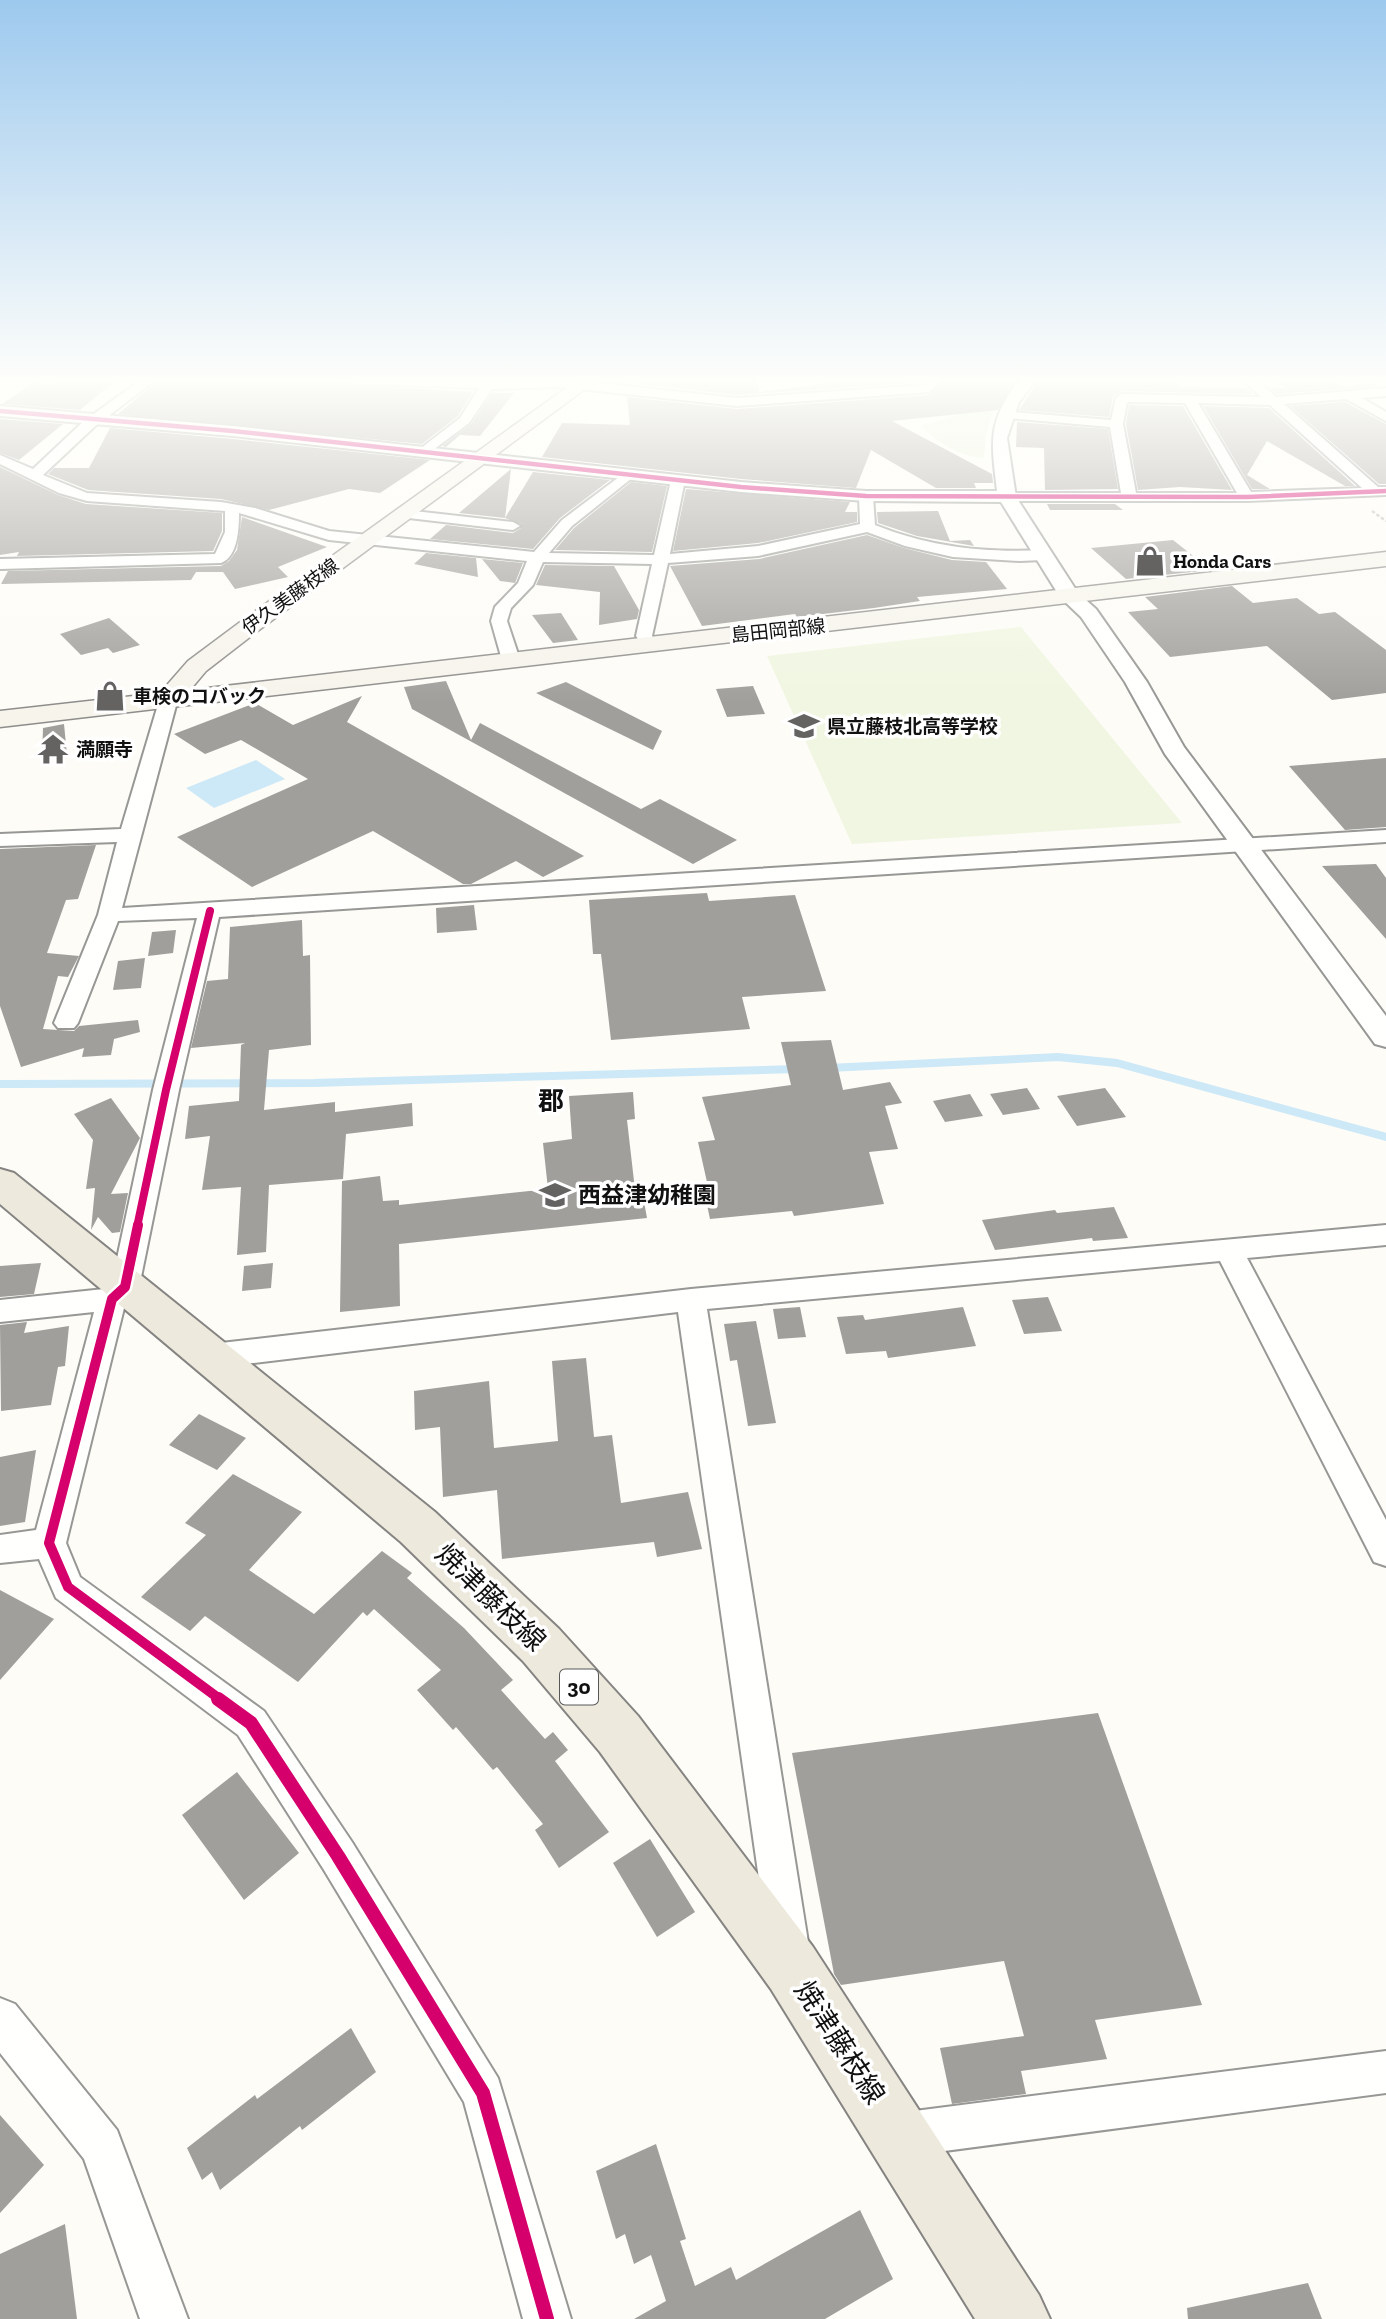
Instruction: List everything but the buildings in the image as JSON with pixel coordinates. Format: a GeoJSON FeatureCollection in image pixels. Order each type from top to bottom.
{"type":"FeatureCollection","features":[{"type":"Feature","properties":{"kind":"main road","name":"伊久美藤枝線"},"geometry":{"type":"LineString","coordinates":[[169,698],[197,666],[443,486]]}},
{"type":"Feature","properties":{"kind":"main road","name":"島田岡部線"},"geometry":{"type":"LineString","coordinates":[[169,698],[1383,561]]}},
{"type":"Feature","properties":{"kind":"main road"},"geometry":{"type":"LineString","coordinates":[[0,719],[169,698]]}},
{"type":"Feature","properties":{"kind":"main road","name":"焼津藤枝線"},"geometry":{"type":"LineString","coordinates":[[0,1183],[119,1293],[212,1356],[418,1527],[541,1645],[619,1734],[792,1968],[1015,2319]]}},
{"type":"Feature","properties":{"kind":"street"},"geometry":{"type":"LineString","coordinates":[[56,486],[86,496],[232,508],[316,533],[536,558],[659,558],[754,554],[815,543],[868,527],[901,543],[971,556],[1043,555]]}},
{"type":"Feature","properties":{"kind":"street"},"geometry":{"type":"LineString","coordinates":[[511,660],[499,621],[503,607],[525,585],[536,558],[567,523],[613,486]]}},
{"type":"Feature","properties":{"kind":"street"},"geometry":{"type":"LineString","coordinates":[[650,644],[644,636],[677,486]]}},
{"type":"Feature","properties":{"kind":"street"},"geometry":{"type":"LineString","coordinates":[[743,486],[866,496],[1248,497],[1380,492]]}},
{"type":"Feature","properties":{"kind":"street"},"geometry":{"type":"LineString","coordinates":[[1006,486],[1007,497],[1043,555],[1070,597],[1089,613],[1136,682],[1173,749],[1386,1037]]}},
{"type":"Feature","properties":{"kind":"street"},"geometry":{"type":"LineString","coordinates":[[1127,486],[1129,496]]}},
{"type":"Feature","properties":{"kind":"street"},"geometry":{"type":"LineString","coordinates":[[1242,486],[1248,497]]}},
{"type":"Feature","properties":{"kind":"street"},"geometry":{"type":"LineString","coordinates":[[866,496],[868,527]]}},
{"type":"Feature","properties":{"kind":"street"},"geometry":{"type":"LineString","coordinates":[[0,564],[221,558],[232,532],[232,508]]}},
{"type":"Feature","properties":{"kind":"street"},"geometry":{"type":"LineString","coordinates":[[405,514],[513,526]]}},
{"type":"Feature","properties":{"kind":"street"},"geometry":{"type":"LineString","coordinates":[[66,1023],[109,915],[128,835],[169,698]]}},
{"type":"Feature","properties":{"kind":"street"},"geometry":{"type":"LineString","coordinates":[[0,840],[128,835]]}},
{"type":"Feature","properties":{"kind":"street"},"geometry":{"type":"LineString","coordinates":[[109,915],[210,911],[1386,836]]}},
{"type":"Feature","properties":{"kind":"street"},"geometry":{"type":"LineString","coordinates":[[210,911],[119,1293],[49,1543],[68,1587],[251,1723],[338,1856],[482,2092],[547,2319]]}},
{"type":"Feature","properties":{"kind":"street"},"geometry":{"type":"LineString","coordinates":[[212,1356],[691,1300],[1386,1235]]}},
{"type":"Feature","properties":{"kind":"street"},"geometry":{"type":"LineString","coordinates":[[1229,1250],[1386,1552]]}},
{"type":"Feature","properties":{"kind":"street"},"geometry":{"type":"LineString","coordinates":[[0,1311],[119,1293]]}},
{"type":"Feature","properties":{"kind":"street"},"geometry":{"type":"LineString","coordinates":[[691,1300],[792,1968]]}},
{"type":"Feature","properties":{"kind":"street"},"geometry":{"type":"LineString","coordinates":[[0,1549],[49,1543]]}},
{"type":"Feature","properties":{"kind":"street"},"geometry":{"type":"LineString","coordinates":[[0,2019],[101,2146],[164,2319]]}},
{"type":"Feature","properties":{"kind":"street"},"geometry":{"type":"LineString","coordinates":[[899,2135],[1386,2073]]}},
{"type":"Feature","properties":{"kind":"green space"},"geometry":{"type":"Polygon","coordinates":[[[1021,627],[1182,823],[852,844],[767,656],[1021,627]]]}},
{"type":"Feature","properties":{"kind":"water"},"geometry":{"type":"Polygon","coordinates":[[[256,760],[285,779],[214,808],[186,788],[256,760]]]}},
{"type":"Feature","properties":{"kind":"waterway"},"geometry":{"type":"LineString","coordinates":[[828,1068],[1058,1057],[1117,1063],[1386,1137]]}},
{"type":"Feature","properties":{"kind":"waterway"},"geometry":{"type":"LineString","coordinates":[[0,1084],[314,1083],[796,1069]]}},
{"type":"Feature","properties":{"kind":"cycle path"},"geometry":{"type":"LineString","coordinates":[[734,486],[866,496],[1247,497],[1386,491]]}},
{"type":"Feature","properties":{"kind":"cycle path"},"geometry":{"type":"LineString","coordinates":[[210,911],[166,1090],[125,1287],[112,1299],[49,1543],[68,1587],[251,1723],[338,1856],[483,2093],[547,2319]]}},
{"type":"Feature","properties":{"kind":"place","name":"Honda Cars"},"geometry":{"type":"Point","coordinates":[1150,561]}},
{"type":"Feature","properties":{"kind":"place","name":"車検のコバック"},"geometry":{"type":"Point","coordinates":[110,696]}},
{"type":"Feature","properties":{"kind":"place","name":"県立藤枝北高等学校"},"geometry":{"type":"Point","coordinates":[804,726]}},
{"type":"Feature","properties":{"kind":"place","name":"満願寺"},"geometry":{"type":"Point","coordinates":[53,749]}},
{"type":"Feature","properties":{"kind":"place","name":"西益津幼稚園"},"geometry":{"type":"Point","coordinates":[555,1195]}},
{"type":"Feature","properties":{"kind":"district","name":"郡"},"geometry":{"type":"Point","coordinates":[551,1101]}}]}
